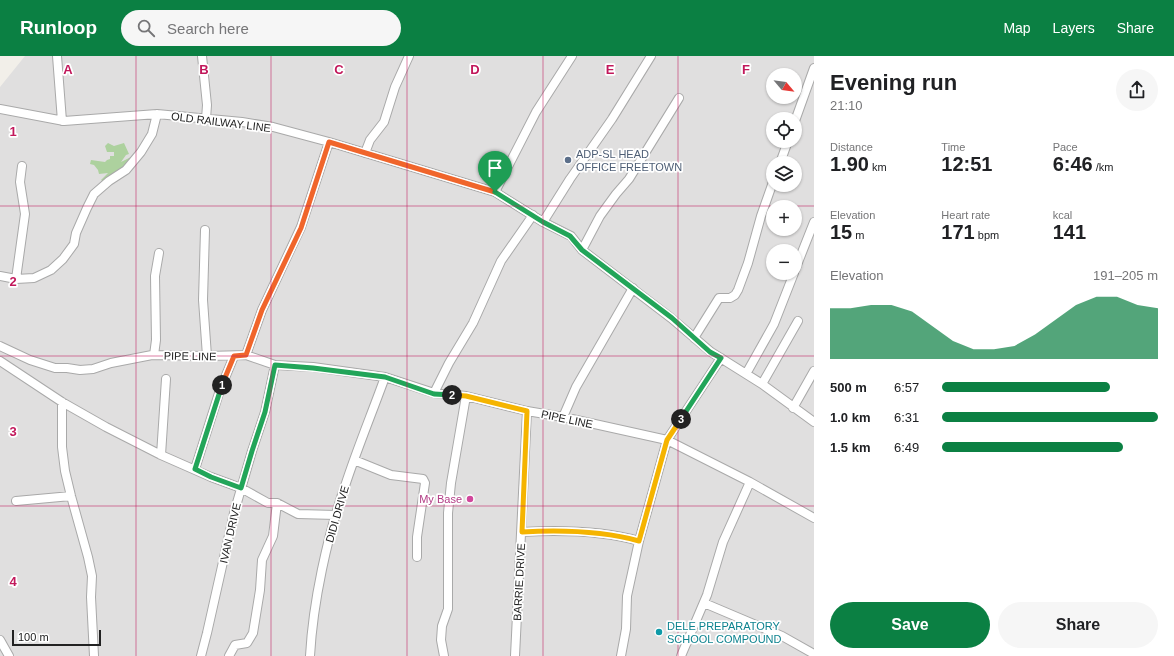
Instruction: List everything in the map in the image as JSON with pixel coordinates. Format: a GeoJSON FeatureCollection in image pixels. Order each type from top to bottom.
{"type":"FeatureCollection","features":[{"type":"Feature","properties":{"kind":"street"},"geometry":{"type":"LineString","coordinates":[[57,56],[62,121]]}},
{"type":"Feature","properties":{"kind":"street"},"geometry":{"type":"LineString","coordinates":[[202,56],[207,106],[206,119]]}},
{"type":"Feature","properties":{"kind":"street"},"geometry":{"type":"LineString","coordinates":[[365,153],[370,140],[384,122],[395,87],[409,56]]}},
{"type":"Feature","properties":{"kind":"street"},"geometry":{"type":"LineString","coordinates":[[495,192],[536,112],[572,56]]}},
{"type":"Feature","properties":{"kind":"street"},"geometry":{"type":"LineString","coordinates":[[543,222],[570,179],[612,119],[651,56]]}},
{"type":"Feature","properties":{"kind":"street"},"geometry":{"type":"LineString","coordinates":[[798,112],[814,68]]}},
{"type":"Feature","properties":{"kind":"street"},"geometry":{"type":"LineString","coordinates":[[582,250],[600,216],[616,194],[630,179],[679,98]]}},
{"type":"Feature","properties":{"kind":"street","name":"OLD RAILWAY LINE"},"geometry":{"type":"LineString","coordinates":[[0,109],[62,121],[157,114],[242,122],[329,142],[495,192],[543,222],[570,236],[582,250],[672,318],[710,352],[762,384],[814,422]]}},
{"type":"Feature","properties":{"kind":"street"},"geometry":{"type":"LineString","coordinates":[[0,276],[16,279],[34,278],[50,270],[63,259],[74,244],[76,233],[94,194],[108,181],[126,170],[141,152],[152,134],[157,114]]}},
{"type":"Feature","properties":{"kind":"street"},"geometry":{"type":"LineString","coordinates":[[246,355],[262,310],[301,228],[329,142]]}},
{"type":"Feature","properties":{"kind":"street"},"geometry":{"type":"LineString","coordinates":[[16,279],[25,214],[20,182],[22,166]]}},
{"type":"Feature","properties":{"kind":"street"},"geometry":{"type":"LineString","coordinates":[[694,338],[719,298],[730,298],[735,295],[738,290],[748,263],[769,192]]}},
{"type":"Feature","properties":{"kind":"street"},"geometry":{"type":"LineString","coordinates":[[434,394],[449,363],[473,323],[501,261],[532,215]]}},
{"type":"Feature","properties":{"kind":"street"},"geometry":{"type":"LineString","coordinates":[[802,252],[814,222]]}},
{"type":"Feature","properties":{"kind":"street"},"geometry":{"type":"LineString","coordinates":[[206,230],[203,300],[207,356]]}},
{"type":"Feature","properties":{"kind":"street"},"geometry":{"type":"LineString","coordinates":[[154,355],[156,340],[155,276],[159,253]]}},
{"type":"Feature","properties":{"kind":"street"},"geometry":{"type":"LineString","coordinates":[[746,374],[774,324],[791,280]]}},
{"type":"Feature","properties":{"kind":"street"},"geometry":{"type":"LineString","coordinates":[[563,417],[576,387],[633,288]]}},
{"type":"Feature","properties":{"kind":"street"},"geometry":{"type":"LineString","coordinates":[[762,384],[798,321]]}},
{"type":"Feature","properties":{"kind":"street","name":"PIPE LINE"},"geometry":{"type":"LineString","coordinates":[[0,346],[30,360],[55,368],[80,370],[93,369],[111,363],[154,355],[246,355],[275,365],[385,377],[434,394],[466,396],[527,411],[563,417],[667,440],[750,482],[814,518]]}},
{"type":"Feature","properties":{"kind":"street"},"geometry":{"type":"LineString","coordinates":[[195,469],[220,390],[234,356]]}},
{"type":"Feature","properties":{"kind":"street"},"geometry":{"type":"LineString","coordinates":[[621,656],[626,629],[627,596],[639,541],[667,440],[721,358]]}},
{"type":"Feature","properties":{"kind":"street"},"geometry":{"type":"LineString","coordinates":[[0,361],[62,402],[106,427],[161,455],[211,477],[241,488],[268,503],[277,503],[298,514],[336,515]]}},
{"type":"Feature","properties":{"kind":"street","name":"IVAN DRIVE"},"geometry":{"type":"LineString","coordinates":[[201,656],[208,633],[234,513],[265,412],[275,365]]}},
{"type":"Feature","properties":{"kind":"street"},"geometry":{"type":"LineString","coordinates":[[793,408],[814,371]]}},
{"type":"Feature","properties":{"kind":"street","name":"DIDI DRIVE"},"geometry":{"type":"LineString","coordinates":[[310,656],[311,633],[315,606],[336,515],[354,460],[385,377]]}},
{"type":"Feature","properties":{"kind":"street"},"geometry":{"type":"LineString","coordinates":[[161,455],[166,380]]}},
{"type":"Feature","properties":{"kind":"street"},"geometry":{"type":"LineString","coordinates":[[444,656],[442,626],[448,609],[448,513],[451,483],[466,396]]}},
{"type":"Feature","properties":{"kind":"street"},"geometry":{"type":"LineString","coordinates":[[62,402],[62,447],[71,496],[92,576],[94,656]]}},
{"type":"Feature","properties":{"kind":"street","name":"BARRIE DRIVE"},"geometry":{"type":"LineString","coordinates":[[515,656],[527,411]]}},
{"type":"Feature","properties":{"kind":"street"},"geometry":{"type":"LineString","coordinates":[[354,460],[390,475],[423,479],[425,483],[417,537],[417,557]]}},
{"type":"Feature","properties":{"kind":"street"},"geometry":{"type":"LineString","coordinates":[[681,656],[704,603],[722,542],[750,482]]}},
{"type":"Feature","properties":{"kind":"street"},"geometry":{"type":"LineString","coordinates":[[16,501],[71,496]]}},
{"type":"Feature","properties":{"kind":"street"},"geometry":{"type":"LineString","coordinates":[[228,656],[235,645],[247,643],[253,633],[260,590],[262,560],[273,536],[277,503]]}},
{"type":"Feature","properties":{"kind":"street"},"geometry":{"type":"LineString","coordinates":[[522,532],[548,530],[629,538],[639,541]]}},
{"type":"Feature","properties":{"kind":"street"},"geometry":{"type":"LineString","coordinates":[[704,603],[782,636],[814,654]]}},
{"type":"Feature","properties":{"kind":"street"},"geometry":{"type":"LineString","coordinates":[[0,640],[9,656]]}},
{"type":"Feature","properties":{"kind":"shaded area"},"geometry":{"type":"Polygon","coordinates":[[[25,56],[814,56],[814,656],[0,656],[0,87],[25,56]]]}},
{"type":"Feature","properties":{"kind":"green space"},"geometry":{"type":"Polygon","coordinates":[[[108,143],[114,146],[124,143],[129,154],[126,155],[121,162],[135,155],[127,168],[104,182],[101,180],[108,173],[99,174],[94,165],[90,164],[91,160],[105,162],[110,159],[110,156],[114,156],[114,152],[107,152],[105,146],[108,143]]]}},
{"type":"Feature","properties":{"kind":"place","name":"ADP-SL HEAD OFFICE FREETOWN"},"geometry":{"type":"Point","coordinates":[568,160]}},
{"type":"Feature","properties":{"kind":"place","name":"My Base"},"geometry":{"type":"Point","coordinates":[470,499]}},
{"type":"Feature","properties":{"kind":"place","name":"DELE PREPARATORY SCHOOL COMPOUND"},"geometry":{"type":"Point","coordinates":[659,632]}},
{"type":"Feature","properties":{"kind":"route"},"geometry":{"type":"LineString","coordinates":[[329,142],[495,192],[543,222],[570,236],[582,250],[672,318],[710,352],[721,358],[667,440],[639,541],[629,538],[548,530],[522,532],[527,411],[466,396],[434,394],[385,377],[275,365],[265,412],[241,488],[211,477],[195,469],[220,390],[234,356],[246,355],[262,310],[301,228],[329,142]]}}]}
